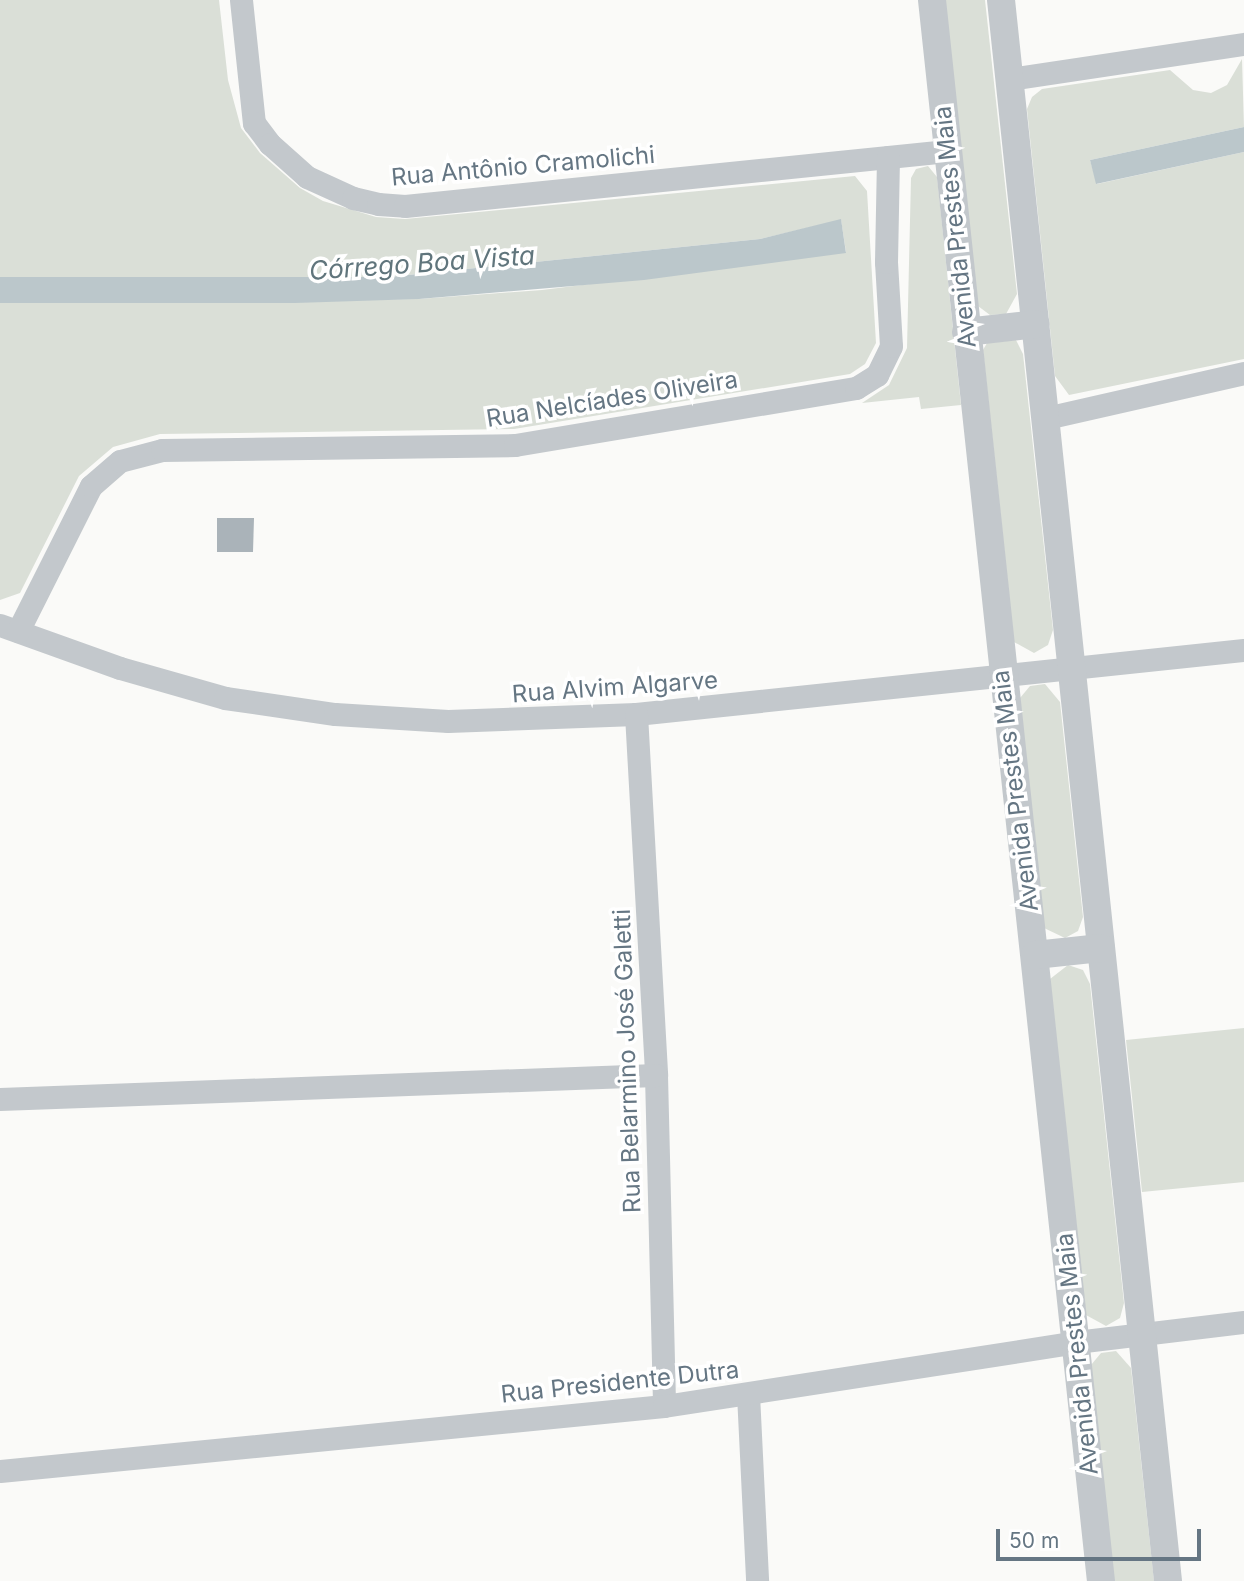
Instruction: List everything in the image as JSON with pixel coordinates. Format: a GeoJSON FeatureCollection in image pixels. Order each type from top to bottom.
{"type":"FeatureCollection","features":[{"type":"Feature","properties":{"kind":"street","name":"Rua Antônio Cramolichi"},"geometry":{"type":"LineString","coordinates":[[240,0],[254,123],[287,162],[307,177],[353,198],[405,206],[947,151]]}},
{"type":"Feature","properties":{"kind":"street","name":"Avenida Prestes Maia"},"geometry":{"type":"LineString","coordinates":[[932,0],[1001,674],[1035,955],[1101,1581]]}},
{"type":"Feature","properties":{"kind":"street"},"geometry":{"type":"LineString","coordinates":[[1001,0],[1168,1581]]}},
{"type":"Feature","properties":{"kind":"street"},"geometry":{"type":"LineString","coordinates":[[1009,79],[1244,44]]}},
{"type":"Feature","properties":{"kind":"street","name":"Rua Nelcíades Oliveira"},"geometry":{"type":"LineString","coordinates":[[9,628],[91,486],[120,461],[174,449],[515,445],[856,388],[877,375],[891,346],[886,262],[888,157]]}},
{"type":"Feature","properties":{"kind":"street"},"geometry":{"type":"LineString","coordinates":[[966,332],[1036,324]]}},
{"type":"Feature","properties":{"kind":"street"},"geometry":{"type":"LineString","coordinates":[[1046,418],[1244,373]]}},
{"type":"Feature","properties":{"kind":"street","name":"Rua Alvim Algarve"},"geometry":{"type":"LineString","coordinates":[[9,628],[172,684],[280,708],[448,721],[636,714],[1244,650]]}},
{"type":"Feature","properties":{"kind":"street","name":"Rua Belarmino José Galetti"},"geometry":{"type":"LineString","coordinates":[[636,714],[656,1075],[664,1406]]}},
{"type":"Feature","properties":{"kind":"street"},"geometry":{"type":"LineString","coordinates":[[1035,955],[1101,948]]}},
{"type":"Feature","properties":{"kind":"street"},"geometry":{"type":"LineString","coordinates":[[0,1099],[656,1075]]}},
{"type":"Feature","properties":{"kind":"street","name":"Rua Presidente Dutra"},"geometry":{"type":"LineString","coordinates":[[0,1471],[664,1406],[1076,1342],[1244,1322]]}},
{"type":"Feature","properties":{"kind":"street"},"geometry":{"type":"LineString","coordinates":[[748,1394],[757,1581]]}},
{"type":"Feature","properties":{"kind":"shaded area"},"geometry":{"type":"Polygon","coordinates":[[[0,0],[219,0],[228,80],[241,128],[260,153],[300,188],[323,201],[376,217],[405,219],[855,176],[867,191],[876,343],[865,364],[850,374],[514,429],[160,434],[113,447],[79,476],[20,593],[0,600],[0,303],[419,299],[542,290],[846,252],[841,220],[760,239],[389,277],[0,277],[0,0]]]}},
{"type":"Feature","properties":{"kind":"shaded area"},"geometry":{"type":"Polygon","coordinates":[[[944,0],[985,0],[1017,294],[1006,314],[990,315],[978,306],[944,0]]]}},
{"type":"Feature","properties":{"kind":"shaded area"},"geometry":{"type":"Polygon","coordinates":[[[1242,59],[1244,127],[1090,160],[1097,184],[1244,152],[1244,359],[1069,395],[1055,376],[1027,109],[1032,97],[1042,89],[1170,70],[1193,90],[1211,93],[1227,85],[1242,59]]]}},
{"type":"Feature","properties":{"kind":"shaded area"},"geometry":{"type":"Polygon","coordinates":[[[1244,127],[1244,152],[1096,184],[1090,160],[1244,127]]]}},
{"type":"Feature","properties":{"kind":"shaded area"},"geometry":{"type":"Polygon","coordinates":[[[928,166],[937,177],[961,405],[921,409],[919,397],[862,403],[889,385],[907,348],[911,178],[916,169],[928,166]]]}},
{"type":"Feature","properties":{"kind":"shaded area"},"geometry":{"type":"Polygon","coordinates":[[[841,219],[846,253],[644,280],[419,299],[295,303],[0,303],[0,277],[389,277],[760,239],[841,219]]]}},
{"type":"Feature","properties":{"kind":"shaded area"},"geometry":{"type":"Polygon","coordinates":[[[1016,340],[1023,354],[1053,630],[1048,645],[1034,653],[1014,642],[983,350],[987,343],[1016,340]]]}},
{"type":"Feature","properties":{"kind":"shaded area"},"geometry":{"type":"Polygon","coordinates":[[[1045,684],[1060,702],[1083,917],[1078,931],[1065,938],[1044,928],[1020,698],[1030,686],[1045,684]]]}},
{"type":"Feature","properties":{"kind":"shaded area"},"geometry":{"type":"Polygon","coordinates":[[[1068,965],[1083,970],[1090,984],[1124,1303],[1120,1318],[1106,1326],[1086,1315],[1050,979],[1068,965]]]}},
{"type":"Feature","properties":{"kind":"shaded area"},"geometry":{"type":"Polygon","coordinates":[[[1244,1028],[1244,1182],[1142,1192],[1126,1040],[1244,1028]]]}},
{"type":"Feature","properties":{"kind":"shaded area"},"geometry":{"type":"Polygon","coordinates":[[[1116,1351],[1131,1368],[1154,1581],[1113,1581],[1091,1365],[1101,1353],[1116,1351]]]}},
{"type":"Feature","properties":{"kind":"building"},"geometry":{"type":"Polygon","coordinates":[[[217,518],[254,518],[253,552],[217,552],[217,518]]]}},
{"type":"Feature","properties":{"kind":"water label","name":"Córrego Boa Vista"},"geometry":{"type":"Point","coordinates":[422,263]}}]}
